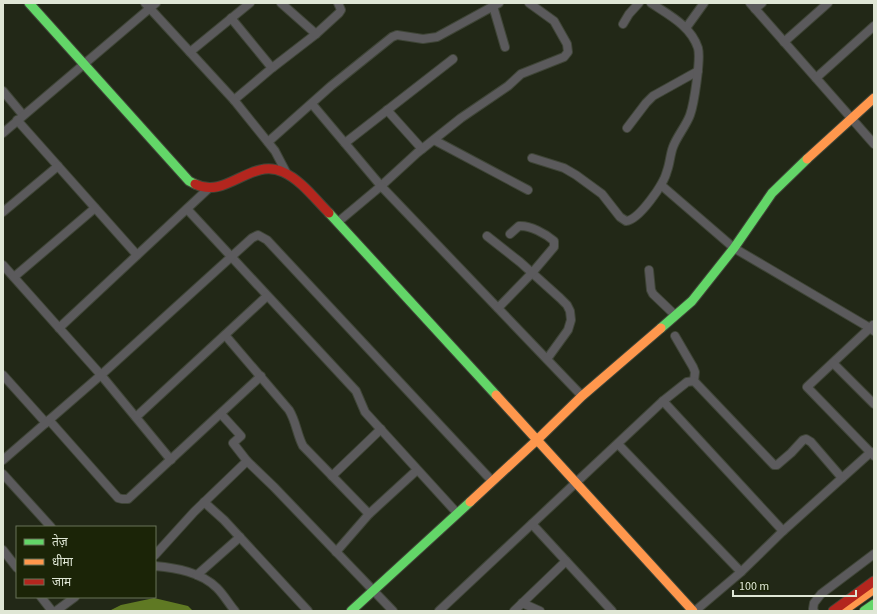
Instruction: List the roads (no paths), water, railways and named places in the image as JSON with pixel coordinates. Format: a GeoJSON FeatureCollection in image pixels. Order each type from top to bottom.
{"type":"FeatureCollection","features":[{"type":"Feature","properties":{"kind":"main road"},"geometry":{"type":"LineString","coordinates":[[29,3],[189,182],[208,189],[220,186],[260,169],[271,168],[282,171],[292,177],[338,222],[694,611]]}},
{"type":"Feature","properties":{"kind":"main road"},"geometry":{"type":"LineString","coordinates":[[351,611],[537,440],[582,396],[692,301],[734,248],[772,193],[874,98]]}},
{"type":"Feature","properties":{"kind":"main road"},"geometry":{"type":"LineString","coordinates":[[833,611],[874,581]]}},
{"type":"Feature","properties":{"kind":"main road"},"geometry":{"type":"LineString","coordinates":[[844,611],[874,589]]}},
{"type":"Feature","properties":{"kind":"main road"},"geometry":{"type":"LineString","coordinates":[[864,611],[874,604]]}},
{"type":"Feature","properties":{"kind":"street"},"geometry":{"type":"LineString","coordinates":[[190,52],[250,3]]}},
{"type":"Feature","properties":{"kind":"street"},"geometry":{"type":"LineString","coordinates":[[281,3],[316,34]]}},
{"type":"Feature","properties":{"kind":"street"},"geometry":{"type":"LineString","coordinates":[[234,100],[316,34],[339,13],[340,7],[338,3]]}},
{"type":"Feature","properties":{"kind":"street"},"geometry":{"type":"LineString","coordinates":[[338,222],[422,149],[478,105],[508,86],[521,74],[564,57],[567,54],[567,44],[554,21],[529,3]]}},
{"type":"Feature","properties":{"kind":"street"},"geometry":{"type":"LineString","coordinates":[[623,24],[638,3]]}},
{"type":"Feature","properties":{"kind":"street"},"geometry":{"type":"LineString","coordinates":[[532,158],[564,168],[576,175],[602,194],[620,217],[626,220],[633,218],[656,194],[667,171],[673,147],[690,115],[698,71],[699,50],[686,28],[675,18],[651,3]]}},
{"type":"Feature","properties":{"kind":"street"},"geometry":{"type":"LineString","coordinates":[[686,28],[704,3]]}},
{"type":"Feature","properties":{"kind":"street"},"geometry":{"type":"LineString","coordinates":[[762,3],[753,6],[874,144]]}},
{"type":"Feature","properties":{"kind":"street"},"geometry":{"type":"LineString","coordinates":[[784,42],[828,3]]}},
{"type":"Feature","properties":{"kind":"street"},"geometry":{"type":"LineString","coordinates":[[268,142],[392,37],[398,34],[423,39],[437,37],[496,4],[505,47]]}},
{"type":"Feature","properties":{"kind":"street"},"geometry":{"type":"LineString","coordinates":[[3,133],[150,5],[234,100],[268,142],[281,161],[287,174]]}},
{"type":"Feature","properties":{"kind":"street"},"geometry":{"type":"LineString","coordinates":[[231,18],[272,68]]}},
{"type":"Feature","properties":{"kind":"street"},"geometry":{"type":"LineString","coordinates":[[816,78],[874,26]]}},
{"type":"Feature","properties":{"kind":"street"},"geometry":{"type":"LineString","coordinates":[[345,143],[453,59]]}},
{"type":"Feature","properties":{"kind":"street"},"geometry":{"type":"LineString","coordinates":[[627,128],[652,96],[698,71]]}},
{"type":"Feature","properties":{"kind":"street"},"geometry":{"type":"LineString","coordinates":[[3,91],[20,118],[58,166],[138,255]]}},
{"type":"Feature","properties":{"kind":"street"},"geometry":{"type":"LineString","coordinates":[[312,104],[381,186],[582,396]]}},
{"type":"Feature","properties":{"kind":"street"},"geometry":{"type":"LineString","coordinates":[[387,110],[422,149]]}},
{"type":"Feature","properties":{"kind":"street"},"geometry":{"type":"LineString","coordinates":[[434,140],[528,190]]}},
{"type":"Feature","properties":{"kind":"street"},"geometry":{"type":"LineString","coordinates":[[3,212],[58,166]]}},
{"type":"Feature","properties":{"kind":"street"},"geometry":{"type":"LineString","coordinates":[[661,185],[734,248],[873,328],[808,387],[873,454],[842,478],[783,531],[741,572],[694,611]]}},
{"type":"Feature","properties":{"kind":"street"},"geometry":{"type":"LineString","coordinates":[[59,328],[208,189]]}},
{"type":"Feature","properties":{"kind":"street"},"geometry":{"type":"LineString","coordinates":[[14,277],[95,208]]}},
{"type":"Feature","properties":{"kind":"street"},"geometry":{"type":"LineString","coordinates":[[187,210],[356,391],[365,412],[457,513]]}},
{"type":"Feature","properties":{"kind":"street"},"geometry":{"type":"LineString","coordinates":[[498,308],[552,252],[554,247],[554,241],[523,226],[517,227],[510,234]]}},
{"type":"Feature","properties":{"kind":"street"},"geometry":{"type":"LineString","coordinates":[[3,460],[101,375],[252,238],[258,235],[268,240],[492,481]]}},
{"type":"Feature","properties":{"kind":"street"},"geometry":{"type":"LineString","coordinates":[[487,236],[520,262],[560,298],[570,311],[572,320],[568,330],[547,359]]}},
{"type":"Feature","properties":{"kind":"street"},"geometry":{"type":"LineString","coordinates":[[3,265],[101,375],[171,460]]}},
{"type":"Feature","properties":{"kind":"street"},"geometry":{"type":"LineString","coordinates":[[649,270],[651,290],[653,294],[675,315]]}},
{"type":"Feature","properties":{"kind":"street"},"geometry":{"type":"LineString","coordinates":[[136,417],[267,296]]}},
{"type":"Feature","properties":{"kind":"street"},"geometry":{"type":"LineString","coordinates":[[225,335],[293,415],[299,438],[303,446],[369,514]]}},
{"type":"Feature","properties":{"kind":"street"},"geometry":{"type":"LineString","coordinates":[[674,336],[694,367],[694,381],[774,465],[782,462],[803,440],[806,439],[811,442],[842,478]]}},
{"type":"Feature","properties":{"kind":"street"},"geometry":{"type":"LineString","coordinates":[[833,363],[874,404]]}},
{"type":"Feature","properties":{"kind":"street"},"geometry":{"type":"LineString","coordinates":[[3,375],[118,498],[122,499],[128,499],[133,496],[261,376]]}},
{"type":"Feature","properties":{"kind":"street"},"geometry":{"type":"LineString","coordinates":[[438,611],[663,401],[687,382],[694,381]]}},
{"type":"Feature","properties":{"kind":"street"},"geometry":{"type":"LineString","coordinates":[[663,401],[783,531]]}},
{"type":"Feature","properties":{"kind":"street"},"geometry":{"type":"LineString","coordinates":[[221,414],[241,436],[233,443],[247,461],[274,486],[393,611]]}},
{"type":"Feature","properties":{"kind":"street"},"geometry":{"type":"LineString","coordinates":[[332,476],[381,429]]}},
{"type":"Feature","properties":{"kind":"street"},"geometry":{"type":"LineString","coordinates":[[618,444],[741,572]]}},
{"type":"Feature","properties":{"kind":"street"},"geometry":{"type":"LineString","coordinates":[[156,554],[204,502],[247,461]]}},
{"type":"Feature","properties":{"kind":"street"},"geometry":{"type":"LineString","coordinates":[[336,552],[369,514],[417,470]]}},
{"type":"Feature","properties":{"kind":"street"},"geometry":{"type":"LineString","coordinates":[[3,474],[50,526]]}},
{"type":"Feature","properties":{"kind":"street"},"geometry":{"type":"LineString","coordinates":[[204,502],[224,520],[308,611]]}},
{"type":"Feature","properties":{"kind":"street"},"geometry":{"type":"LineString","coordinates":[[532,524],[612,611]]}},
{"type":"Feature","properties":{"kind":"street"},"geometry":{"type":"LineString","coordinates":[[197,575],[240,538]]}},
{"type":"Feature","properties":{"kind":"street"},"geometry":{"type":"LineString","coordinates":[[3,550],[16,567]]}},
{"type":"Feature","properties":{"kind":"street"},"geometry":{"type":"LineString","coordinates":[[814,611],[814,603],[821,594],[874,554]]}},
{"type":"Feature","properties":{"kind":"street"},"geometry":{"type":"LineString","coordinates":[[514,611],[566,561]]}},
{"type":"Feature","properties":{"kind":"street"},"geometry":{"type":"LineString","coordinates":[[156,566],[189,572],[197,575],[217,588],[235,611]]}},
{"type":"Feature","properties":{"kind":"street"},"geometry":{"type":"LineString","coordinates":[[42,598],[52,611]]}},
{"type":"Feature","properties":{"kind":"street"},"geometry":{"type":"LineString","coordinates":[[56,611],[74,598]]}},
{"type":"Feature","properties":{"kind":"street"},"geometry":{"type":"LineString","coordinates":[[522,603],[540,611]]}}]}
